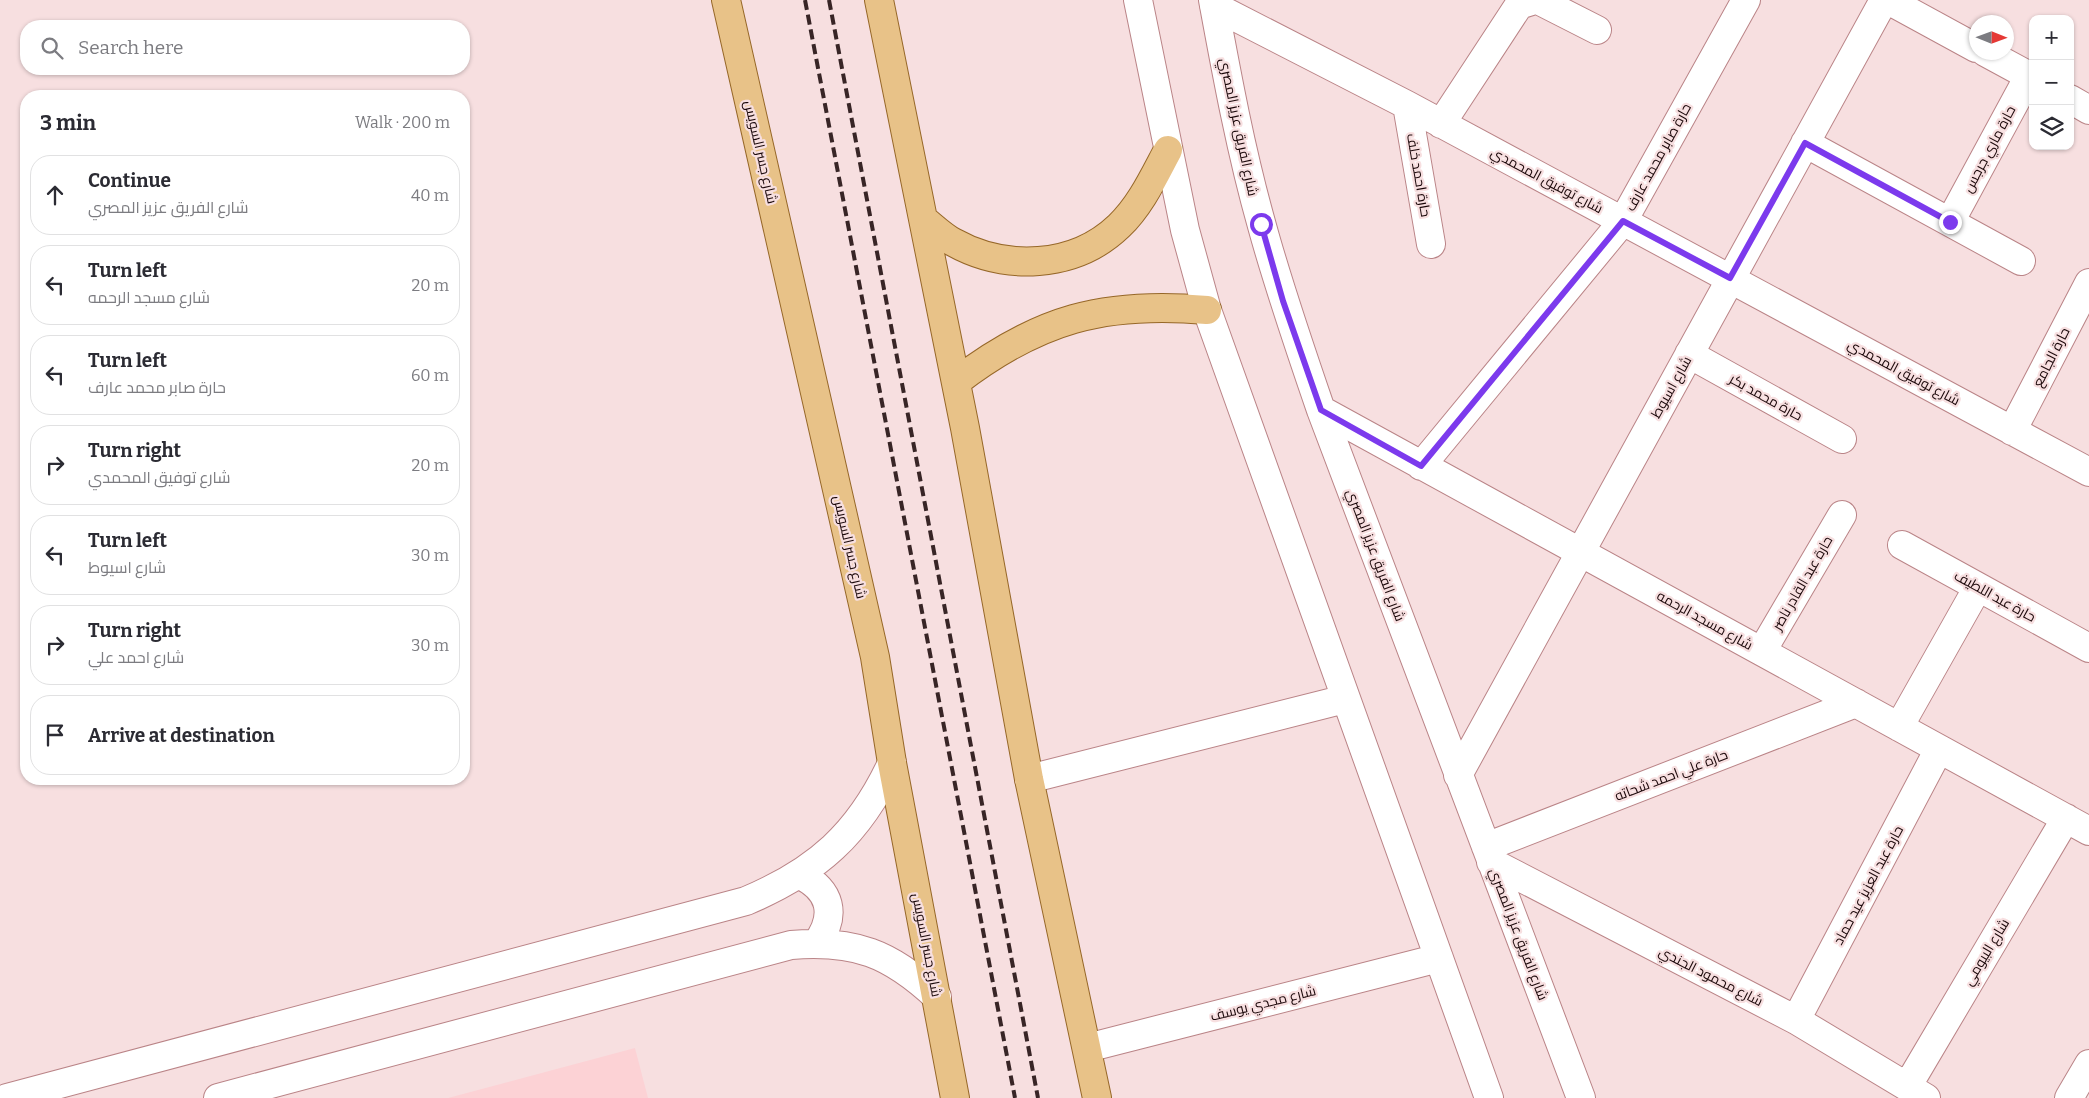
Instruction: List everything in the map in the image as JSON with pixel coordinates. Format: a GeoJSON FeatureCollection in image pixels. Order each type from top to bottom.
{"type":"FeatureCollection","features":[{"type":"Feature","properties":{"kind":"main road","name":"شارع جسر السويس"},"geometry":{"type":"LineString","coordinates":[[726,0],[875,657],[892,763],[955,1098]]}},
{"type":"Feature","properties":{"kind":"main road"},"geometry":{"type":"LineString","coordinates":[[879,0],[956,382],[1030,779],[1097,1098]]}},
{"type":"Feature","properties":{"kind":"main road"},"geometry":{"type":"LineString","coordinates":[[923,219],[951,242],[984,256],[1019,262],[1055,259],[1089,247],[1119,226],[1141,199],[1168,150]]}},
{"type":"Feature","properties":{"kind":"main road"},"geometry":{"type":"LineString","coordinates":[[956,382],[995,354],[1020,340],[1055,325],[1092,314],[1129,308],[1168,307],[1206,310]]}},
{"type":"Feature","properties":{"kind":"street"},"geometry":{"type":"LineString","coordinates":[[1138,0],[1185,230],[1206,310],[1489,1098]]}},
{"type":"Feature","properties":{"kind":"street"},"geometry":{"type":"LineString","coordinates":[[1441,124],[1519,5],[1536,0],[1597,30]]}},
{"type":"Feature","properties":{"kind":"street","name":"حارة صابر محمد عارف"},"geometry":{"type":"LineString","coordinates":[[1421,466],[1623,221],[1746,0]]}},
{"type":"Feature","properties":{"kind":"street","name":"شارع اسيوط"},"geometry":{"type":"LineString","coordinates":[[1458,775],[1884,0]]}},
{"type":"Feature","properties":{"kind":"street"},"geometry":{"type":"LineString","coordinates":[[1888,0],[1969,44]]}},
{"type":"Feature","properties":{"kind":"street","name":"شارع توفيق المحمدي"},"geometry":{"type":"LineString","coordinates":[[1214,3],[2089,472]]}},
{"type":"Feature","properties":{"kind":"street","name":"شارع الفريق عزيز المصري"},"geometry":{"type":"LineString","coordinates":[[1214,3],[1239,134],[1261,224],[1283,301],[1321,410],[1581,1098]]}},
{"type":"Feature","properties":{"kind":"street"},"geometry":{"type":"LineString","coordinates":[[2000,60],[2029,76]]}},
{"type":"Feature","properties":{"kind":"street","name":"حارة ماري جرجس"},"geometry":{"type":"LineString","coordinates":[[1950,222],[2029,81]]}},
{"type":"Feature","properties":{"kind":"street"},"geometry":{"type":"LineString","coordinates":[[2074,101],[2089,110]]}},
{"type":"Feature","properties":{"kind":"street","name":"حارة احمد خلف"},"geometry":{"type":"LineString","coordinates":[[1407,105],[1431,244]]}},
{"type":"Feature","properties":{"kind":"street"},"geometry":{"type":"LineString","coordinates":[[1805,143],[2021,261]]}},
{"type":"Feature","properties":{"kind":"street","name":"حارة الجامع"},"geometry":{"type":"LineString","coordinates":[[2012,431],[2089,283]]}},
{"type":"Feature","properties":{"kind":"street","name":"حارة محمد بكر"},"geometry":{"type":"LineString","coordinates":[[1689,354],[1842,439]]}},
{"type":"Feature","properties":{"kind":"street","name":"شارع مسجد الرحمه"},"geometry":{"type":"LineString","coordinates":[[1321,410],[1939,749],[2082,823]]}},
{"type":"Feature","properties":{"kind":"street","name":"حارة عبد القادر ناصر"},"geometry":{"type":"LineString","coordinates":[[1762,651],[1842,515]]}},
{"type":"Feature","properties":{"kind":"street","name":"حارة عبد اللطيف"},"geometry":{"type":"LineString","coordinates":[[1902,545],[2089,648]]}},
{"type":"Feature","properties":{"kind":"street"},"geometry":{"type":"LineString","coordinates":[[1899,727],[1978,586]]}},
{"type":"Feature","properties":{"kind":"street"},"geometry":{"type":"LineString","coordinates":[[1030,779],[1345,699]]}},
{"type":"Feature","properties":{"kind":"street","name":"حارة علي احمد شحاته"},"geometry":{"type":"LineString","coordinates":[[1489,854],[1856,703]]}},
{"type":"Feature","properties":{"kind":"street","name":"حارة عبد العزيز عيد حماد"},"geometry":{"type":"LineString","coordinates":[[1796,1020],[1939,749]]}},
{"type":"Feature","properties":{"kind":"street"},"geometry":{"type":"LineString","coordinates":[[7,1098],[746,901],[773,890],[800,875],[840,841],[864,814],[880,789],[892,763]]}},
{"type":"Feature","properties":{"kind":"street","name":"شارع البيومي"},"geometry":{"type":"LineString","coordinates":[[1903,1090],[2082,823]]}},
{"type":"Feature","properties":{"kind":"street","name":"شارع محمود الجندي"},"geometry":{"type":"LineString","coordinates":[[1489,854],[1796,1020],[1903,1090]]}},
{"type":"Feature","properties":{"kind":"street"},"geometry":{"type":"LineString","coordinates":[[800,875],[820,888],[826,898],[828,922],[824,933],[817,943]]}},
{"type":"Feature","properties":{"kind":"street"},"geometry":{"type":"LineString","coordinates":[[218,1098],[790,945],[817,943],[852,947],[870,952],[895,963],[917,978],[937,997]]}},
{"type":"Feature","properties":{"kind":"street","name":"شارع مجدي يوسف"},"geometry":{"type":"LineString","coordinates":[[1087,1048],[1439,958]]}},
{"type":"Feature","properties":{"kind":"street"},"geometry":{"type":"LineString","coordinates":[[2069,1098],[2089,1064]]}},
{"type":"Feature","properties":{"kind":"shaded area"},"geometry":{"type":"Polygon","coordinates":[[[635,1048],[648,1098],[448,1098],[635,1048]]]}},
{"type":"Feature","properties":{"kind":"railway"},"geometry":{"type":"LineString","coordinates":[[805,0],[1015,1098]]}},
{"type":"Feature","properties":{"kind":"railway"},"geometry":{"type":"LineString","coordinates":[[829,0],[1038,1098]]}},
{"type":"Feature","properties":{"kind":"route"},"geometry":{"type":"LineString","coordinates":[[1261,224],[1283,301],[1321,410],[1421,466],[1623,221],[1730,278],[1805,143],[1950,222]]}}]}
